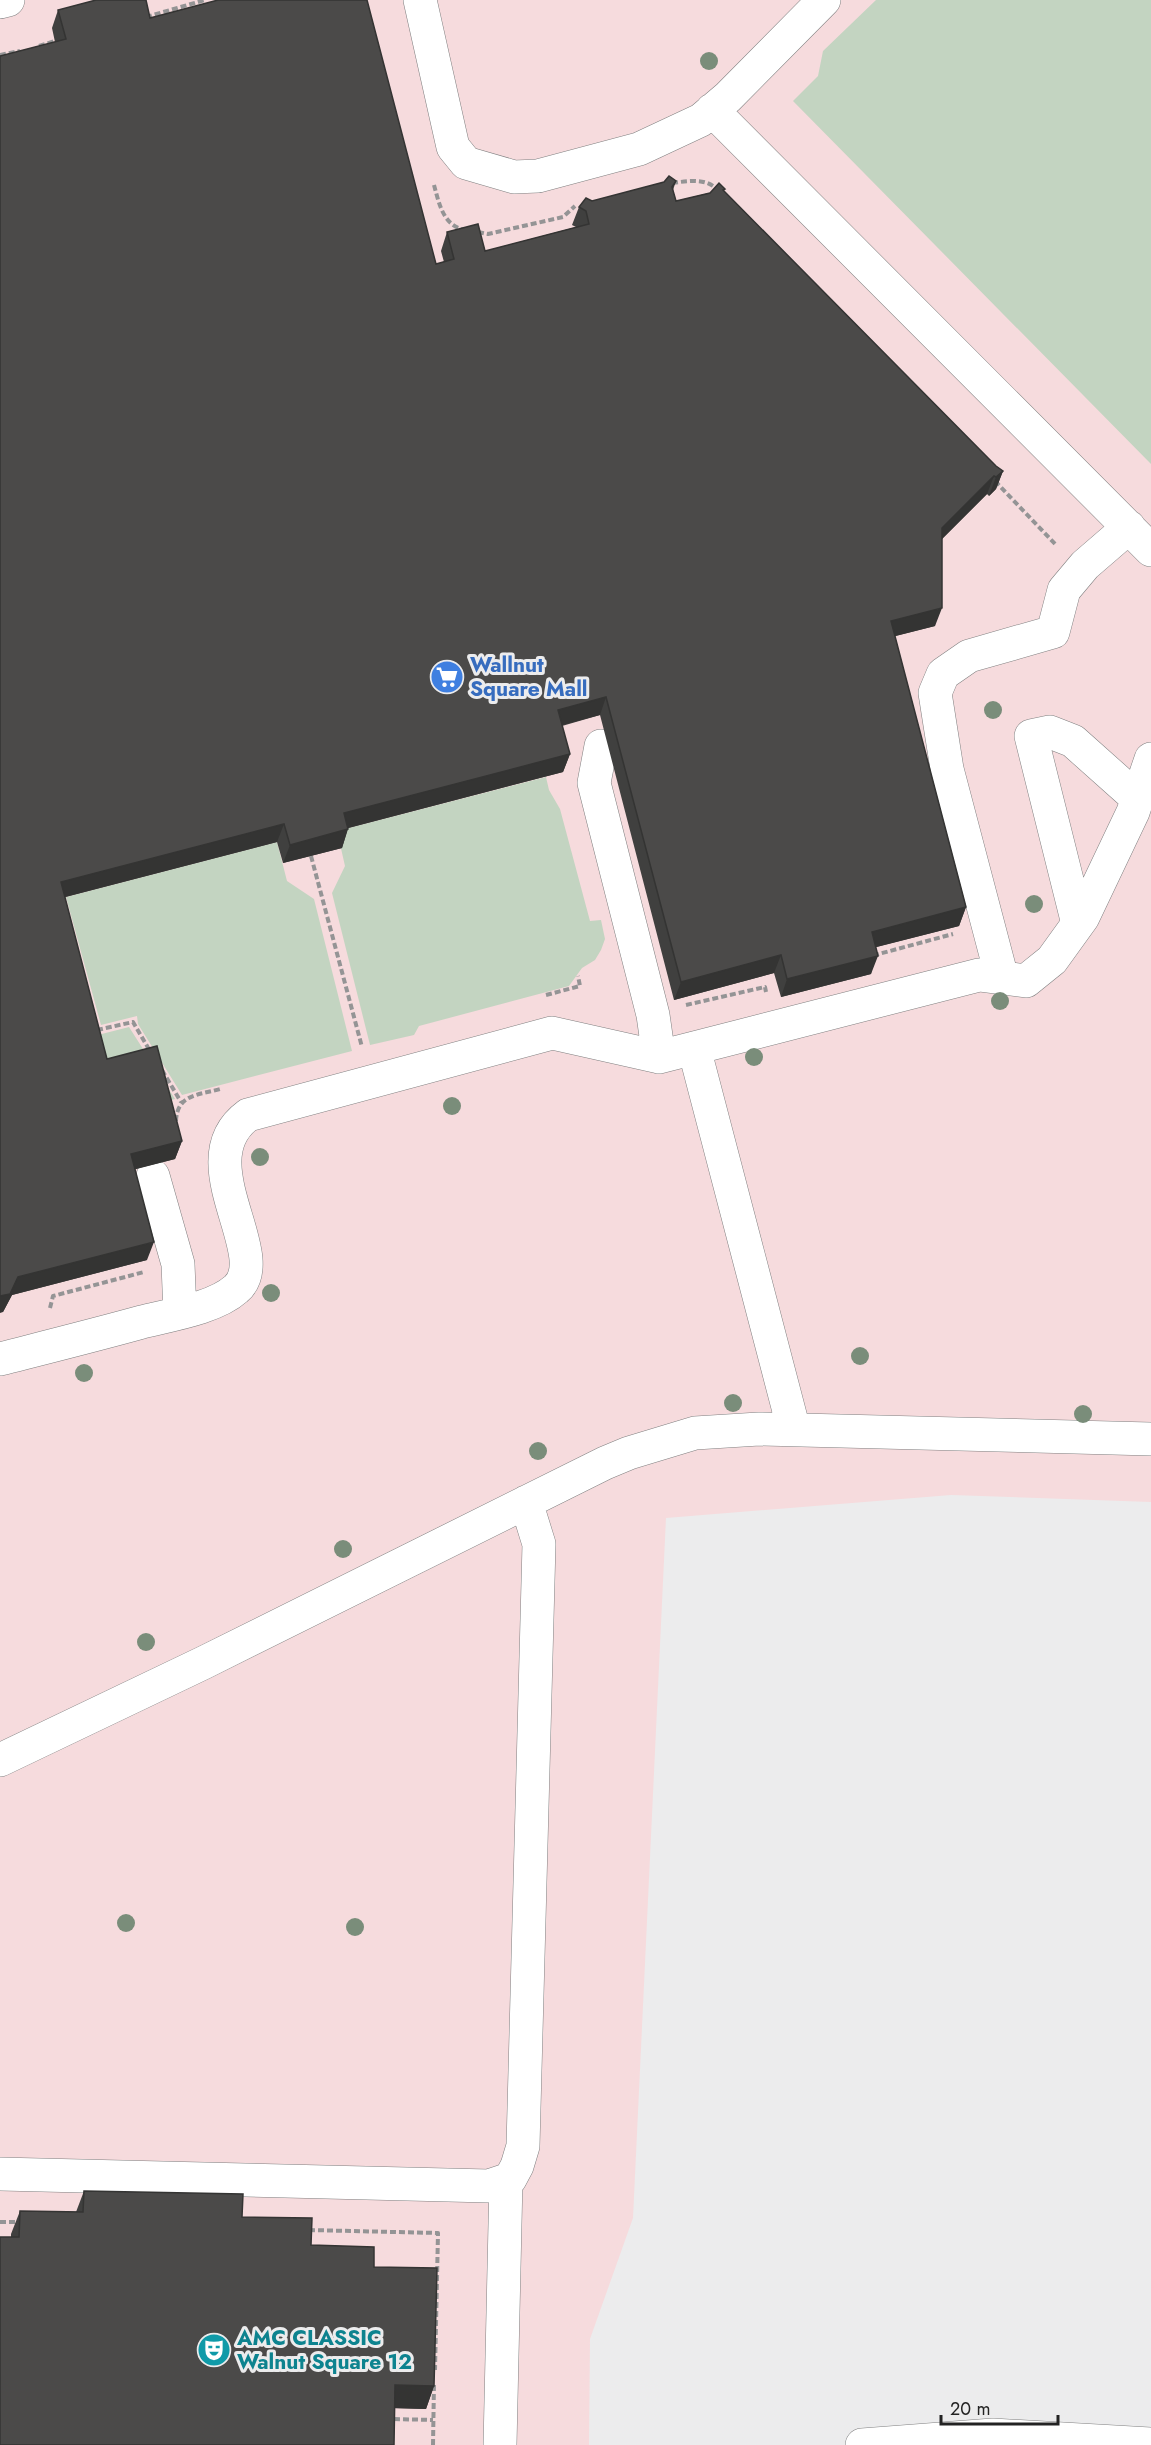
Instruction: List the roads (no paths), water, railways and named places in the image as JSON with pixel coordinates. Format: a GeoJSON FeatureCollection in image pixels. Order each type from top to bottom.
{"type":"FeatureCollection","features":[{"type":"Feature","properties":{"kind":"street"},"geometry":{"type":"LineString","coordinates":[[0,2],[8,0]]}},
{"type":"Feature","properties":{"kind":"street"},"geometry":{"type":"LineString","coordinates":[[420,0],[453,147],[466,163],[514,177],[538,176],[639,149],[701,120],[728,97],[824,0]]}},
{"type":"Feature","properties":{"kind":"street"},"geometry":{"type":"LineString","coordinates":[[712,110],[1140,538],[1080,571],[1064,590],[1053,632],[969,656],[943,674],[934,693],[947,769],[1002,978]]}},
{"type":"Feature","properties":{"kind":"street"},"geometry":{"type":"LineString","coordinates":[[1078,924],[1031,736],[1050,732],[1073,741],[1138,799]]}},
{"type":"Feature","properties":{"kind":"street"},"geometry":{"type":"LineString","coordinates":[[601,746],[594,783],[653,1015],[659,1057]]}},
{"type":"Feature","properties":{"kind":"street"},"geometry":{"type":"LineString","coordinates":[[0,1359],[180,1313],[225,1298],[239,1287],[244,1275],[245,1253],[225,1172],[224,1154],[228,1137],[236,1124],[248,1115],[552,1033],[659,1057],[979,975],[1026,981],[1052,960],[1078,924],[1138,799],[1151,759]]}},
{"type":"Feature","properties":{"kind":"street"},"geometry":{"type":"LineString","coordinates":[[694,1048],[794,1430]]}},
{"type":"Feature","properties":{"kind":"street"},"geometry":{"type":"LineString","coordinates":[[153,1176],[178,1264],[180,1313]]}},
{"type":"Feature","properties":{"kind":"street"},"geometry":{"type":"LineString","coordinates":[[0,1760],[203,1663],[628,1453],[695,1433],[759,1429],[1151,1439]]}},
{"type":"Feature","properties":{"kind":"street"},"geometry":{"type":"LineString","coordinates":[[0,2174],[489,2186],[510,2179],[523,2146],[539,1544],[526,1502]]}},
{"type":"Feature","properties":{"kind":"street"},"geometry":{"type":"LineString","coordinates":[[500,2445],[506,2180]]}},
{"type":"Feature","properties":{"kind":"street"},"geometry":{"type":"LineString","coordinates":[[862,2445],[993,2435],[1151,2444]]}},
{"type":"Feature","properties":{"kind":"place","name":"Wallnut Square Mall"},"geometry":{"type":"Point","coordinates":[447,677]}},
{"type":"Feature","properties":{"kind":"place","name":"AMC CLASSIC Walnut Square 12"},"geometry":{"type":"Point","coordinates":[214,2350]}}]}
